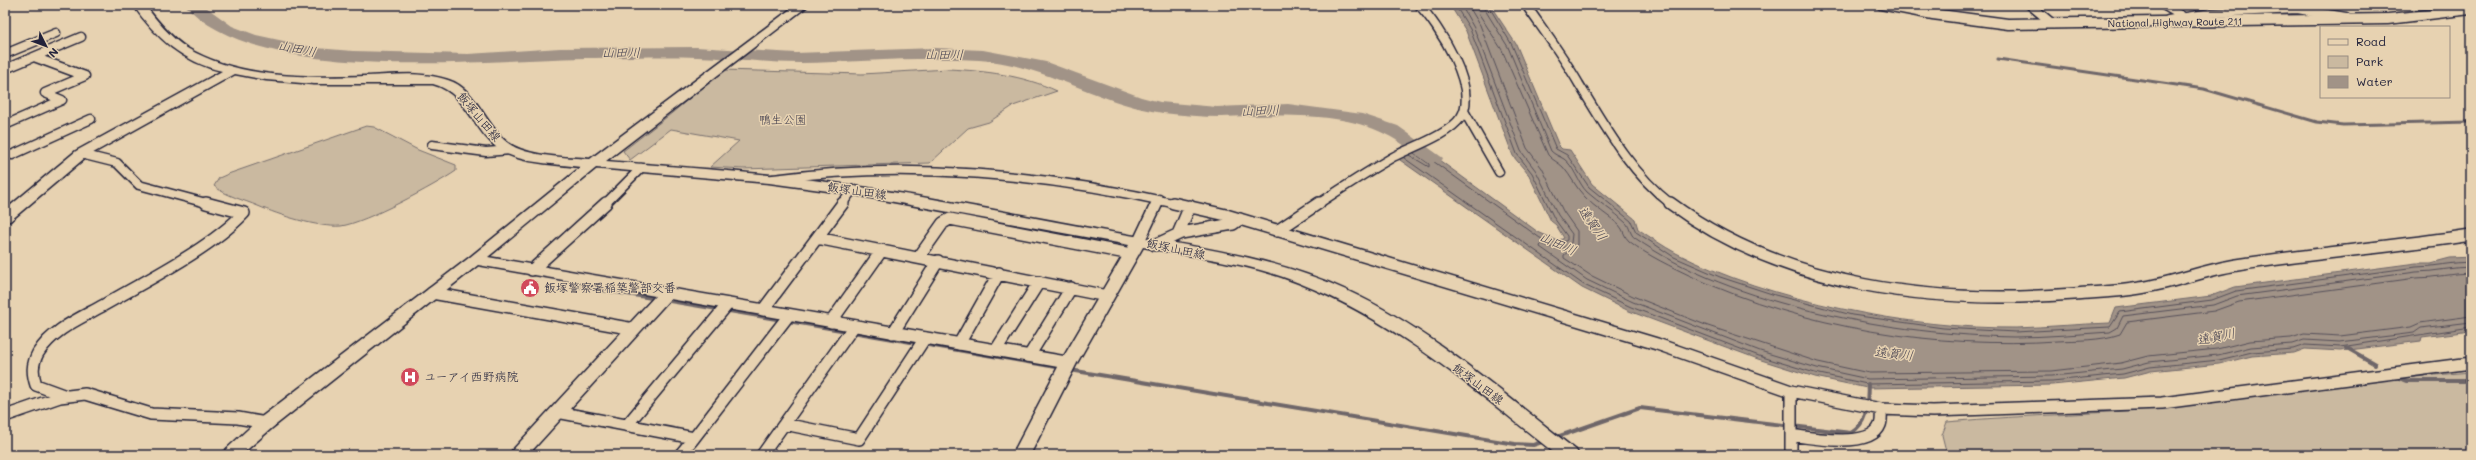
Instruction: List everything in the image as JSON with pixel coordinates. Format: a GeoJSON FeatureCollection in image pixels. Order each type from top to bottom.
{"type":"FeatureCollection","features":[{"type":"Feature","properties":{"kind":"highway","name":"National Highway Route 211"},"geometry":{"type":"LineString","coordinates":[[1880,5],[1978,21],[2053,24],[2422,17],[2471,10]]}},
{"type":"Feature","properties":{"kind":"street","name":"飯塚山田線"},"geometry":{"type":"LineString","coordinates":[[139,5],[152,24],[184,51],[199,59],[234,70],[339,81],[435,80],[449,84],[462,94],[499,143],[511,150],[545,158],[593,164],[771,179],[852,190],[920,201],[1135,248],[1155,244],[1255,265],[1304,278],[1359,302],[1406,330],[1570,455]]}},
{"type":"Feature","properties":{"kind":"street"},"geometry":{"type":"LineString","coordinates":[[229,455],[266,423],[474,260],[593,164],[803,5]]}},
{"type":"Feature","properties":{"kind":"street"},"geometry":{"type":"LineString","coordinates":[[1277,230],[1384,162],[1448,129],[1459,119],[1464,111],[1465,100],[1452,55],[1438,29],[1419,5]]}},
{"type":"Feature","properties":{"kind":"street"},"geometry":{"type":"LineString","coordinates":[[1526,5],[1570,68],[1619,150],[1638,174],[1661,195],[1708,227],[1740,245],[1779,261],[1850,283],[1890,290],[1948,297],[2061,296],[2147,287],[2232,266],[2471,235]]}},
{"type":"Feature","properties":{"kind":"street"},"geometry":{"type":"LineString","coordinates":[[2030,5],[2053,24]]}},
{"type":"Feature","properties":{"kind":"street"},"geometry":{"type":"LineString","coordinates":[[2163,5],[2182,16]]}},
{"type":"Feature","properties":{"kind":"street"},"geometry":{"type":"LineString","coordinates":[[2164,22],[2182,16],[2297,9],[2360,19]]}},
{"type":"Feature","properties":{"kind":"street"},"geometry":{"type":"LineString","coordinates":[[5,54],[56,33]]}},
{"type":"Feature","properties":{"kind":"street"},"geometry":{"type":"LineString","coordinates":[[7,67],[81,37]]}},
{"type":"Feature","properties":{"kind":"street"},"geometry":{"type":"LineString","coordinates":[[5,125],[62,100],[45,93],[85,76],[34,57]]}},
{"type":"Feature","properties":{"kind":"street"},"geometry":{"type":"LineString","coordinates":[[5,218],[80,154],[234,70]]}},
{"type":"Feature","properties":{"kind":"street"},"geometry":{"type":"LineString","coordinates":[[1464,111],[1471,120],[1499,172]]}},
{"type":"Feature","properties":{"kind":"street"},"geometry":{"type":"LineString","coordinates":[[5,153],[12,155],[91,119]]}},
{"type":"Feature","properties":{"kind":"street"},"geometry":{"type":"LineString","coordinates":[[432,145],[486,152],[511,150]]}},
{"type":"Feature","properties":{"kind":"street"},"geometry":{"type":"LineString","coordinates":[[66,396],[36,385],[31,372],[34,362],[49,340],[64,327],[204,244],[236,222],[244,213],[139,185],[117,163],[80,154]]}},
{"type":"Feature","properties":{"kind":"street"},"geometry":{"type":"LineString","coordinates":[[532,270],[627,184],[641,168]]}},
{"type":"Feature","properties":{"kind":"street"},"geometry":{"type":"LineString","coordinates":[[771,179],[820,172],[907,170],[954,172],[1005,176],[1159,199],[1277,230],[1657,344],[1791,391],[1881,409],[1933,411],[2162,403],[2471,363]]}},
{"type":"Feature","properties":{"kind":"street"},"geometry":{"type":"LineString","coordinates":[[763,310],[852,190]]}},
{"type":"Feature","properties":{"kind":"street"},"geometry":{"type":"LineString","coordinates":[[1021,455],[1070,363],[1135,248],[1159,199]]}},
{"type":"Feature","properties":{"kind":"street"},"geometry":{"type":"LineString","coordinates":[[1178,234],[1190,206]]}},
{"type":"Feature","properties":{"kind":"street"},"geometry":{"type":"LineString","coordinates":[[919,257],[943,223],[950,219],[1135,248]]}},
{"type":"Feature","properties":{"kind":"street"},"geometry":{"type":"LineString","coordinates":[[1155,244],[1158,241],[1178,234],[1233,224],[1240,220]]}},
{"type":"Feature","properties":{"kind":"street"},"geometry":{"type":"LineString","coordinates":[[816,238],[919,257],[1107,296]]}},
{"type":"Feature","properties":{"kind":"street"},"geometry":{"type":"LineString","coordinates":[[831,322],[882,250]]}},
{"type":"Feature","properties":{"kind":"street"},"geometry":{"type":"LineString","coordinates":[[474,260],[1070,363]]}},
{"type":"Feature","properties":{"kind":"street"},"geometry":{"type":"LineString","coordinates":[[893,333],[938,261]]}},
{"type":"Feature","properties":{"kind":"street"},"geometry":{"type":"LineString","coordinates":[[959,344],[999,273]]}},
{"type":"Feature","properties":{"kind":"street"},"geometry":{"type":"LineString","coordinates":[[996,350],[1039,282]]}},
{"type":"Feature","properties":{"kind":"street"},"geometry":{"type":"LineString","coordinates":[[1029,356],[1071,288]]}},
{"type":"Feature","properties":{"kind":"street"},"geometry":{"type":"LineString","coordinates":[[432,293],[634,328]]}},
{"type":"Feature","properties":{"kind":"street"},"geometry":{"type":"LineString","coordinates":[[517,455],[666,294]]}},
{"type":"Feature","properties":{"kind":"street"},"geometry":{"type":"LineString","coordinates":[[627,425],[728,304]]}},
{"type":"Feature","properties":{"kind":"street"},"geometry":{"type":"LineString","coordinates":[[680,455],[789,315]]}},
{"type":"Feature","properties":{"kind":"street"},"geometry":{"type":"LineString","coordinates":[[762,455],[854,326]]}},
{"type":"Feature","properties":{"kind":"street"},"geometry":{"type":"LineString","coordinates":[[784,424],[859,439],[925,338]]}},
{"type":"Feature","properties":{"kind":"street"},"geometry":{"type":"LineString","coordinates":[[1791,391],[1791,455]]}},
{"type":"Feature","properties":{"kind":"street"},"geometry":{"type":"LineString","coordinates":[[5,416],[66,396],[90,395],[117,405],[149,414],[188,418],[251,419],[266,423]]}},
{"type":"Feature","properties":{"kind":"street"},"geometry":{"type":"LineString","coordinates":[[1791,429],[1849,440],[1864,438],[1871,435],[1880,425],[1881,409]]}},
{"type":"Feature","properties":{"kind":"street"},"geometry":{"type":"LineString","coordinates":[[557,412],[694,438]]}},
{"type":"Feature","properties":{"kind":"green space","name":"鴨生公園"},"geometry":{"type":"Polygon","coordinates":[[[948,69],[1004,75],[1031,81],[1057,91],[1013,106],[989,122],[968,128],[930,163],[744,169],[710,167],[739,141],[671,129],[630,160],[623,151],[672,113],[723,70],[862,74],[948,69]]]}},
{"type":"Feature","properties":{"kind":"green space"},"geometry":{"type":"Polygon","coordinates":[[[366,126],[374,127],[418,150],[456,165],[456,171],[417,194],[383,211],[341,226],[321,225],[287,217],[230,195],[214,186],[219,178],[228,174],[366,126]]]}},
{"type":"Feature","properties":{"kind":"green space"},"geometry":{"type":"Polygon","coordinates":[[[2471,372],[2471,455],[1947,455],[1942,435],[1947,422],[2159,408],[2365,383],[2471,372]]]}},
{"type":"Feature","properties":{"kind":"water","name":"遠賀川"},"geometry":{"type":"Polygon","coordinates":[[[1450,5],[1490,5],[1516,44],[1559,146],[1562,149],[1570,150],[1592,184],[1635,219],[1638,229],[1676,253],[1713,270],[1754,285],[1797,298],[1842,309],[1887,317],[1975,327],[2016,328],[2110,323],[2116,308],[2211,296],[2235,287],[2416,263],[2431,263],[2450,258],[2471,257],[2471,331],[2422,337],[2421,341],[2341,351],[2305,349],[2294,353],[2252,356],[2219,364],[2151,371],[2124,378],[2052,385],[1867,388],[1815,377],[1758,359],[1629,311],[1582,288],[1390,153],[1413,141],[1538,232],[1558,241],[1564,238],[1556,225],[1551,221],[1529,175],[1513,156],[1466,31],[1450,5]]]}},
{"type":"Feature","properties":{"kind":"waterway","name":"山田川"},"geometry":{"type":"LineString","coordinates":[[193,5],[226,29],[251,39],[316,53],[353,56],[468,59],[560,53],[696,52],[796,58],[935,53],[983,55],[1040,66],[1135,101],[1160,107],[1217,112],[1288,109],[1362,119],[1392,130],[1434,158]]}},
{"type":"Feature","properties":{"kind":"waterway"},"geometry":{"type":"LineString","coordinates":[[1998,59],[2204,89],[2317,122],[2343,125],[2471,122]]}},
{"type":"Feature","properties":{"kind":"waterway"},"geometry":{"type":"LineString","coordinates":[[578,286],[658,299]]}},
{"type":"Feature","properties":{"kind":"waterway"},"geometry":{"type":"LineString","coordinates":[[664,300],[782,320]]}},
{"type":"Feature","properties":{"kind":"waterway"},"geometry":{"type":"LineString","coordinates":[[788,321],[1062,368]]}},
{"type":"Feature","properties":{"kind":"waterway"},"geometry":{"type":"LineString","coordinates":[[2347,348],[2375,364]]}},
{"type":"Feature","properties":{"kind":"waterway"},"geometry":{"type":"LineString","coordinates":[[1070,370],[1515,444],[1533,445],[1545,441]]}},
{"type":"Feature","properties":{"kind":"waterway"},"geometry":{"type":"LineString","coordinates":[[2399,378],[2406,381],[2471,381]]}},
{"type":"Feature","properties":{"kind":"waterway"},"geometry":{"type":"LineString","coordinates":[[1554,438],[1640,408],[1851,433],[1857,429],[1864,418],[1867,405],[1868,384]]}},
{"type":"Feature","properties":{"kind":"place","name":"飯塚警察署稲築警部交番"},"geometry":{"type":"Point","coordinates":[530,288]}},
{"type":"Feature","properties":{"kind":"place","name":"ユーアイ西野病院"},"geometry":{"type":"Point","coordinates":[410,377]}}]}
